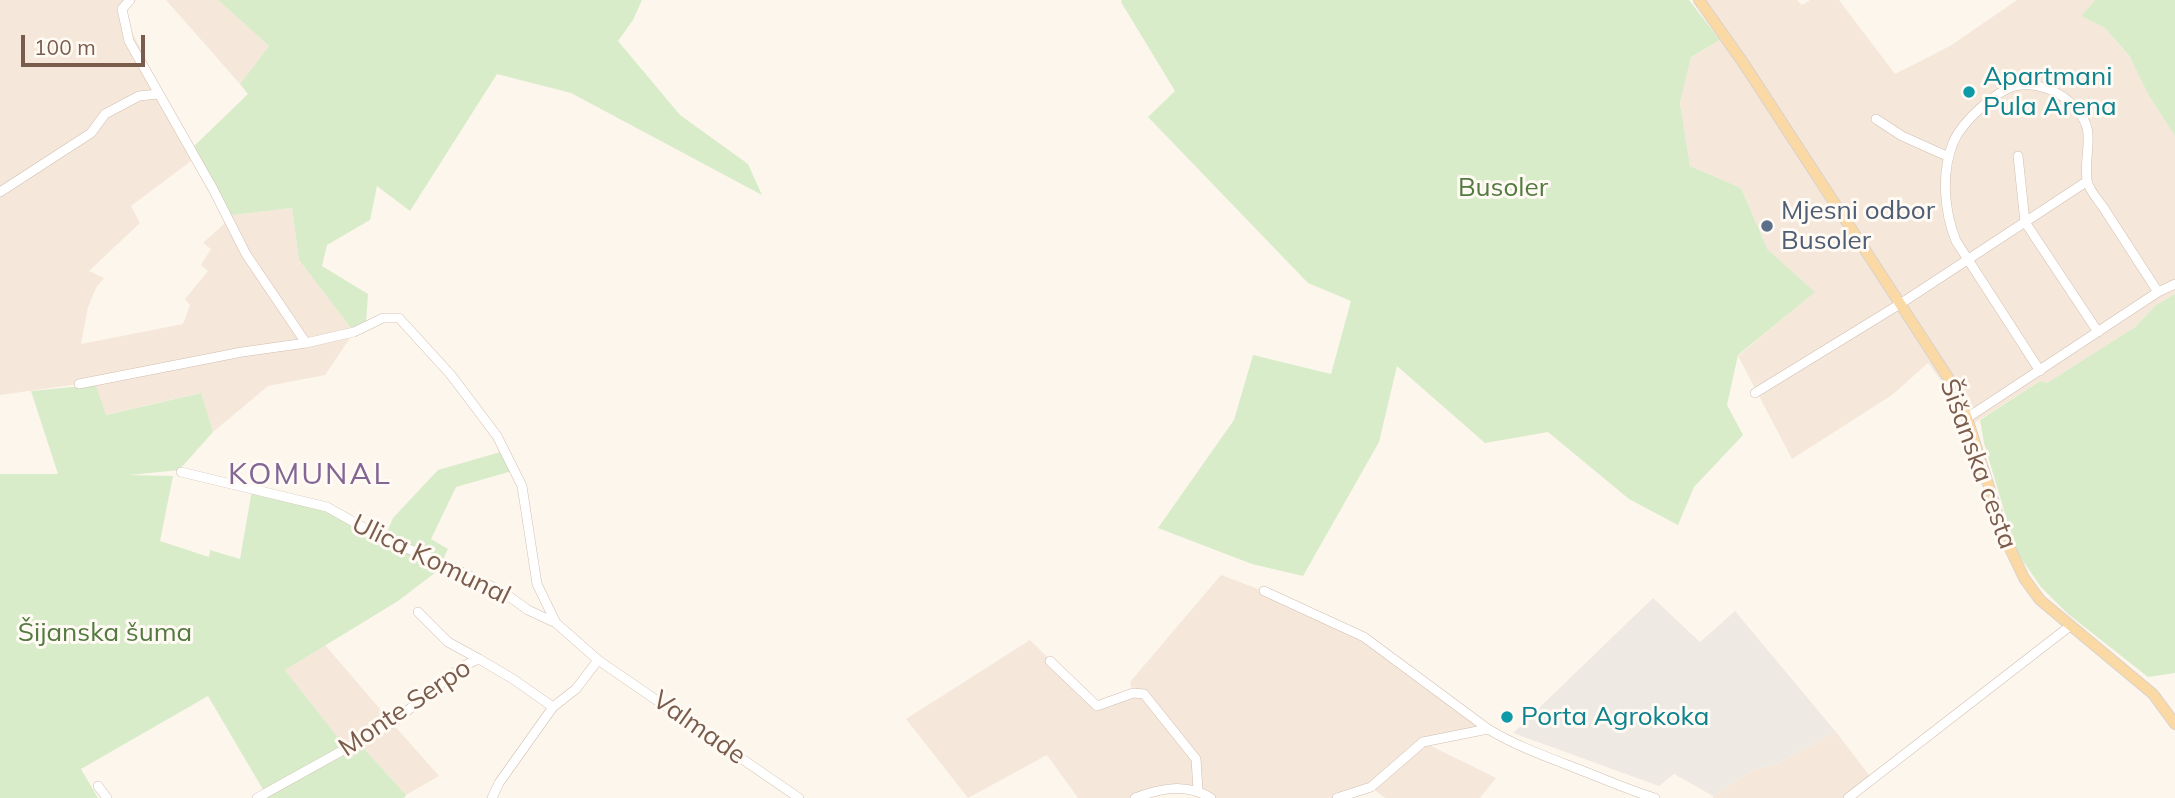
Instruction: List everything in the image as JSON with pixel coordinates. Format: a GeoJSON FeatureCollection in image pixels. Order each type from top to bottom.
{"type":"FeatureCollection","features":[{"type":"Feature","properties":{"kind":"main road","name":"Šišanska cesta"},"geometry":{"type":"LineString","coordinates":[[1699,0],[1744,64],[1951,382],[1966,418],[2014,561],[2040,600],[2153,694],[2175,724]]}},
{"type":"Feature","properties":{"kind":"street"},"geometry":{"type":"LineString","coordinates":[[131,0],[122,9],[130,41],[213,189],[246,254],[306,343]]}},
{"type":"Feature","properties":{"kind":"street"},"geometry":{"type":"LineString","coordinates":[[2040,371],[1967,260],[1956,241],[1948,218],[1946,186],[1949,157],[1958,132],[1975,112],[2011,87],[2034,86],[2049,89],[2080,113],[2090,133],[2087,182],[2158,292]]}},
{"type":"Feature","properties":{"kind":"street"},"geometry":{"type":"LineString","coordinates":[[0,192],[91,133],[105,114],[139,96],[158,94]]}},
{"type":"Feature","properties":{"kind":"street"},"geometry":{"type":"LineString","coordinates":[[1876,119],[1902,136],[1949,157]]}},
{"type":"Feature","properties":{"kind":"street"},"geometry":{"type":"LineString","coordinates":[[2018,156],[2025,222],[2098,332]]}},
{"type":"Feature","properties":{"kind":"street"},"geometry":{"type":"LineString","coordinates":[[1755,393],[1900,304],[2087,182]]}},
{"type":"Feature","properties":{"kind":"street"},"geometry":{"type":"LineString","coordinates":[[1966,418],[2158,292],[2175,284]]}},
{"type":"Feature","properties":{"kind":"street","name":"Ulica Komunal"},"geometry":{"type":"LineString","coordinates":[[79,384],[269,347],[306,343],[354,332],[383,318],[399,318],[451,375],[497,436],[522,486],[537,584],[556,623]]}},
{"type":"Feature","properties":{"kind":"street","name":"Ulica Komunal"},"geometry":{"type":"LineString","coordinates":[[181,472],[327,507],[384,539],[503,592],[528,610],[556,623],[598,660]]}},
{"type":"Feature","properties":{"kind":"street"},"geometry":{"type":"LineString","coordinates":[[1264,591],[1363,637],[1508,741],[1595,775],[1615,786],[1655,798]]}},
{"type":"Feature","properties":{"kind":"street","name":"Monte Serpo"},"geometry":{"type":"LineString","coordinates":[[418,611],[448,642],[513,679],[553,707]]}},
{"type":"Feature","properties":{"kind":"street"},"geometry":{"type":"LineString","coordinates":[[1848,798],[2070,626]]}},
{"type":"Feature","properties":{"kind":"street","name":"Monte Serpo"},"geometry":{"type":"LineString","coordinates":[[257,798],[392,723],[463,666],[479,659]]}},
{"type":"Feature","properties":{"kind":"street"},"geometry":{"type":"LineString","coordinates":[[492,798],[499,783],[553,707],[576,689],[598,660]]}},
{"type":"Feature","properties":{"kind":"street","name":"Valmade"},"geometry":{"type":"LineString","coordinates":[[598,660],[799,798]]}},
{"type":"Feature","properties":{"kind":"street"},"geometry":{"type":"LineString","coordinates":[[1050,661],[1097,706],[1133,693],[1144,694],[1196,759],[1198,790]]}},
{"type":"Feature","properties":{"kind":"street"},"geometry":{"type":"LineString","coordinates":[[1338,798],[1371,787],[1423,742],[1488,729]]}},
{"type":"Feature","properties":{"kind":"street"},"geometry":{"type":"LineString","coordinates":[[98,786],[107,798]]}},
{"type":"Feature","properties":{"kind":"street"},"geometry":{"type":"LineString","coordinates":[[1135,798],[1160,789],[1198,790],[1212,798]]}},
{"type":"Feature","properties":{"kind":"shaded area"},"geometry":{"type":"Polygon","coordinates":[[[0,0],[136,0],[125,11],[131,30],[195,158],[131,206],[140,223],[89,271],[104,278],[96,288],[88,307],[81,344],[183,324],[190,305],[185,299],[208,271],[201,265],[211,249],[203,243],[224,224],[225,216],[292,208],[299,260],[354,332],[325,375],[268,386],[213,432],[200,393],[105,415],[95,386],[79,384],[0,395],[0,0]]]}},
{"type":"Feature","properties":{"kind":"shaded area"},"geometry":{"type":"Polygon","coordinates":[[[166,0],[218,0],[269,46],[240,84],[166,0]]]}},
{"type":"Feature","properties":{"kind":"shaded area"},"geometry":{"type":"Polygon","coordinates":[[[1698,0],[1797,0],[1802,5],[1810,0],[1839,0],[1895,74],[1950,46],[2017,0],[2095,0],[2081,16],[2105,28],[2132,60],[2149,96],[2175,136],[2175,294],[2156,305],[2135,327],[2047,383],[2040,381],[1965,429],[1947,389],[1928,363],[1892,395],[1792,459],[1738,356],[1814,292],[1768,250],[1741,188],[1690,166],[1680,103],[1691,57],[1720,40],[1698,0]]]}},
{"type":"Feature","properties":{"kind":"shaded area"},"geometry":{"type":"Polygon","coordinates":[[[1221,575],[1261,590],[1364,637],[1488,729],[1425,743],[1496,778],[1480,798],[1385,798],[1371,787],[1337,798],[1211,798],[1160,789],[1135,798],[1078,798],[1047,755],[968,798],[906,719],[1030,640],[1097,706],[1133,693],[1130,682],[1221,575]]]}},
{"type":"Feature","properties":{"kind":"shaded area"},"geometry":{"type":"Polygon","coordinates":[[[1653,598],[1700,642],[1735,611],[1836,732],[1774,765],[1753,770],[1713,796],[1674,774],[1659,786],[1513,733],[1653,598]]]}},
{"type":"Feature","properties":{"kind":"shaded area"},"geometry":{"type":"Polygon","coordinates":[[[325,645],[439,776],[406,795],[358,742],[346,749],[285,670],[325,645]]]}},
{"type":"Feature","properties":{"kind":"shaded area"},"geometry":{"type":"Polygon","coordinates":[[[1836,732],[1872,779],[1848,798],[1713,798],[1753,770],[1774,765],[1836,732]]]}},
{"type":"Feature","properties":{"kind":"green space"},"geometry":{"type":"Polygon","coordinates":[[[218,0],[642,0],[633,20],[618,41],[680,115],[748,164],[762,195],[571,93],[497,74],[410,211],[377,186],[370,220],[327,245],[322,266],[368,294],[366,323],[354,332],[299,260],[292,208],[225,216],[191,149],[248,94],[240,84],[269,46],[218,0]]]}},
{"type":"Feature","properties":{"kind":"green space","name":"Busoler"},"geometry":{"type":"Polygon","coordinates":[[[1122,0],[1689,0],[1720,40],[1691,57],[1680,103],[1690,166],[1741,188],[1768,250],[1815,292],[1738,355],[1727,405],[1743,435],[1694,487],[1678,525],[1629,499],[1548,432],[1485,443],[1397,366],[1379,442],[1303,576],[1252,564],[1158,528],[1234,420],[1253,355],[1331,374],[1351,301],[1308,283],[1148,117],[1175,91],[1122,0]]]}},
{"type":"Feature","properties":{"kind":"green space"},"geometry":{"type":"Polygon","coordinates":[[[2095,0],[2175,0],[2175,136],[2149,96],[2130,57],[2105,28],[2081,16],[2095,0]]]}},
{"type":"Feature","properties":{"kind":"green space"},"geometry":{"type":"Polygon","coordinates":[[[2175,294],[2175,673],[2148,677],[2068,614],[2041,587],[2016,551],[1984,443],[1980,420],[2040,381],[2047,383],[2135,327],[2156,305],[2175,294]]]}},
{"type":"Feature","properties":{"kind":"green space","name":"Šijanska šuma"},"geometry":{"type":"Polygon","coordinates":[[[96,386],[106,415],[201,393],[213,432],[179,470],[129,475],[173,476],[160,541],[209,557],[210,550],[240,559],[252,490],[327,507],[384,539],[393,518],[438,470],[504,451],[512,471],[456,487],[431,539],[448,549],[443,559],[444,566],[398,601],[285,670],[346,748],[358,742],[406,795],[404,798],[268,798],[208,696],[81,769],[98,798],[0,798],[0,474],[58,474],[31,391],[96,386]]]}},
{"type":"Feature","properties":{"kind":"place","name":"Apartmani Pula Arena"},"geometry":{"type":"Point","coordinates":[1969,92]}},
{"type":"Feature","properties":{"kind":"place","name":"Mjesni odbor Busoler"},"geometry":{"type":"Point","coordinates":[1767,226]}},
{"type":"Feature","properties":{"kind":"place","name":"Porta Agrokoka"},"geometry":{"type":"Point","coordinates":[1507,717]}},
{"type":"Feature","properties":{"kind":"district","name":"KOMUNAL"},"geometry":{"type":"Point","coordinates":[310,475]}}]}
